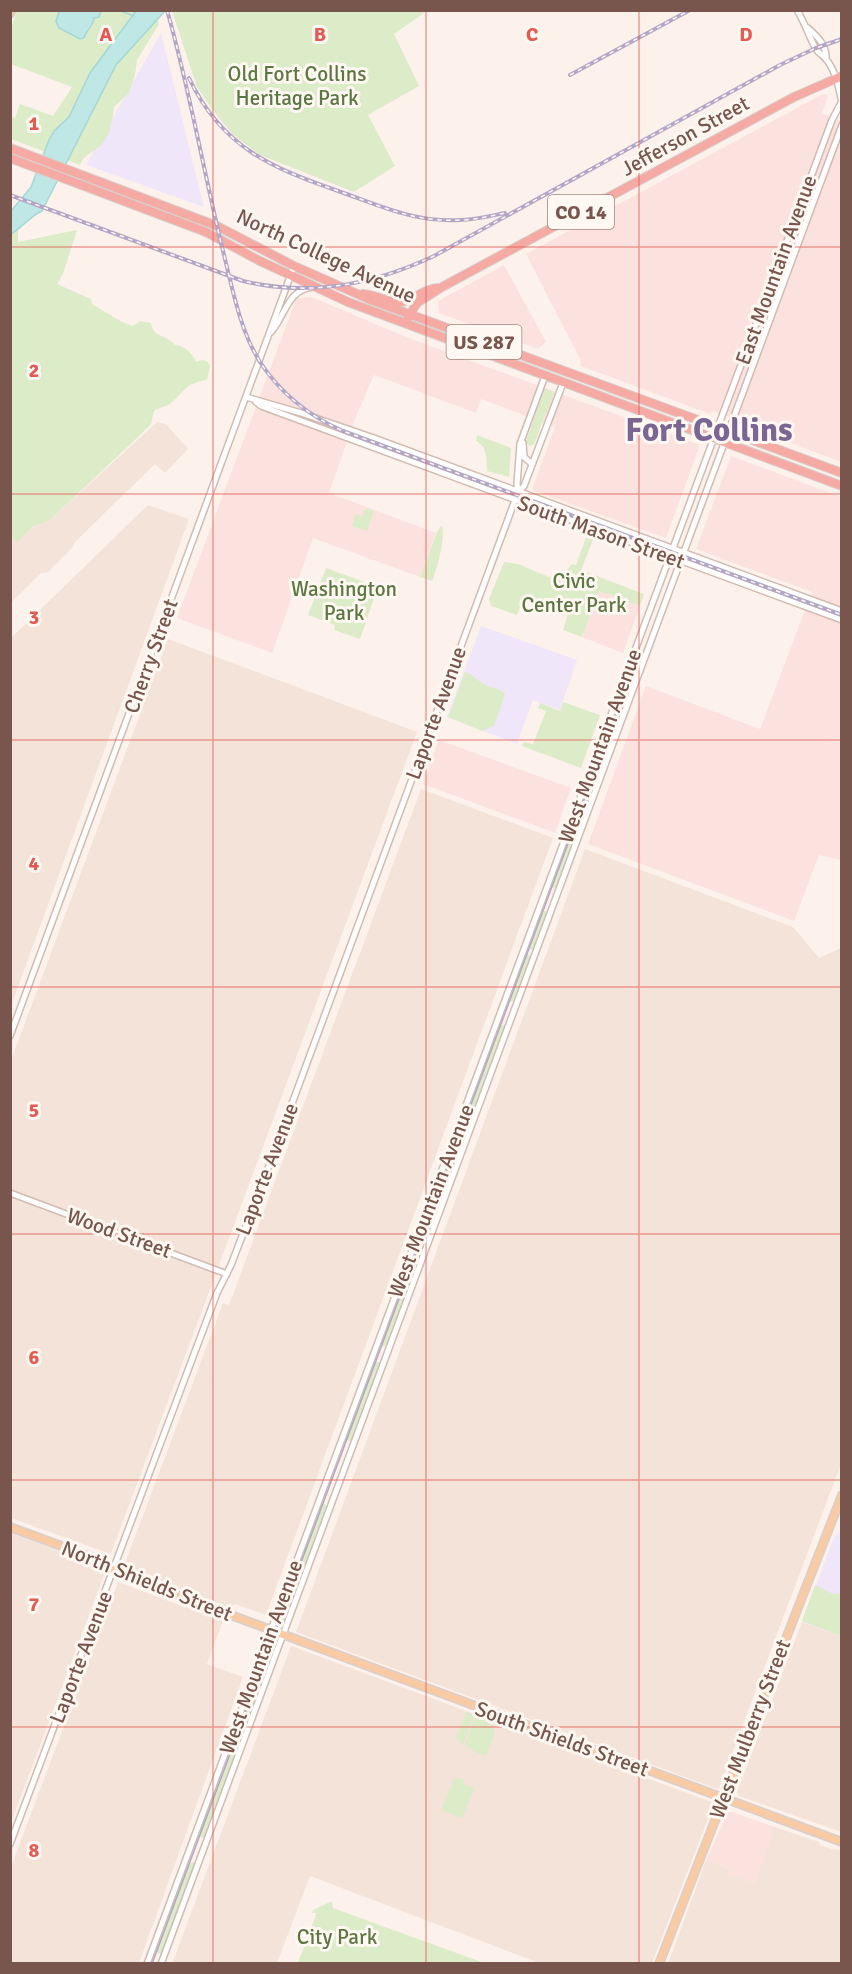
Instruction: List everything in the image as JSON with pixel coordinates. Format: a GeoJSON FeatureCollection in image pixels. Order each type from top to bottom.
{"type":"FeatureCollection","features":[{"type":"Feature","properties":{"kind":"highway","name":"Jefferson Street"},"geometry":{"type":"LineString","coordinates":[[405,324],[417,303],[442,287],[794,97],[838,78]]}},
{"type":"Feature","properties":{"kind":"highway","name":"North College Avenue"},"geometry":{"type":"LineString","coordinates":[[10,148],[217,226],[294,266],[409,315],[728,431]]}},
{"type":"Feature","properties":{"kind":"highway","name":"North College Avenue"},"geometry":{"type":"LineString","coordinates":[[14,160],[206,232],[290,276],[405,324],[724,442]]}},
{"type":"Feature","properties":{"kind":"highway","name":"CO 14"},"geometry":{"type":"LineString","coordinates":[[356,294],[374,295],[399,302],[431,288],[442,287]]}},
{"type":"Feature","properties":{"kind":"highway","name":"US 287"},"geometry":{"type":"LineString","coordinates":[[728,431],[842,473]]}},
{"type":"Feature","properties":{"kind":"highway","name":"US 287"},"geometry":{"type":"LineString","coordinates":[[724,442],[842,486]]}},
{"type":"Feature","properties":{"kind":"main road","name":"West Mulberry Street"},"geometry":{"type":"LineString","coordinates":[[659,1964],[842,1495]]}},
{"type":"Feature","properties":{"kind":"main road","name":"North Shields Street"},"geometry":{"type":"LineString","coordinates":[[10,1527],[94,1558],[139,1581],[283,1635]]}},
{"type":"Feature","properties":{"kind":"main road","name":"South Shields Street"},"geometry":{"type":"LineString","coordinates":[[283,1635],[842,1842]]}},
{"type":"Feature","properties":{"kind":"street","name":"East Mountain Avenue"},"geometry":{"type":"LineString","coordinates":[[714,438],[834,114],[841,104],[838,78],[826,59],[827,51],[818,36],[807,27],[797,10]]}},
{"type":"Feature","properties":{"kind":"street","name":"East Mountain Avenue"},"geometry":{"type":"LineString","coordinates":[[724,442],[842,125]]}},
{"type":"Feature","properties":{"kind":"street","name":"Cherry Street"},"geometry":{"type":"LineString","coordinates":[[10,1036],[294,266]]}},
{"type":"Feature","properties":{"kind":"street"},"geometry":{"type":"LineString","coordinates":[[268,335],[280,322],[292,296],[302,289],[314,287]]}},
{"type":"Feature","properties":{"kind":"street","name":"Laporte Avenue"},"geometry":{"type":"LineString","coordinates":[[518,492],[518,453],[528,418],[545,376]]}},
{"type":"Feature","properties":{"kind":"street","name":"Laporte Avenue"},"geometry":{"type":"LineString","coordinates":[[10,1844],[217,1293],[227,1274],[301,1080],[518,492],[524,486],[563,383]]}},
{"type":"Feature","properties":{"kind":"street"},"geometry":{"type":"LineString","coordinates":[[246,398],[255,401]]}},
{"type":"Feature","properties":{"kind":"street","name":"South Mason Street"},"geometry":{"type":"LineString","coordinates":[[255,401],[263,401],[364,435],[842,611]]}},
{"type":"Feature","properties":{"kind":"street","name":"South Mason Street"},"geometry":{"type":"LineString","coordinates":[[255,401],[261,406],[361,444],[842,620]]}},
{"type":"Feature","properties":{"kind":"street"},"geometry":{"type":"LineString","coordinates":[[528,418],[522,451],[528,462],[532,464]]}},
{"type":"Feature","properties":{"kind":"street","name":"West Mountain Avenue"},"geometry":{"type":"LineString","coordinates":[[147,1964],[714,438]]}},
{"type":"Feature","properties":{"kind":"street","name":"West Mountain Avenue"},"geometry":{"type":"LineString","coordinates":[[161,1964],[724,442]]}},
{"type":"Feature","properties":{"kind":"street","name":"Wood Street"},"geometry":{"type":"LineString","coordinates":[[10,1193],[227,1274]]}},
{"type":"Feature","properties":{"kind":"shaded area"},"geometry":{"type":"Polygon","coordinates":[[[161,33],[204,207],[86,165],[161,33]]]}},
{"type":"Feature","properties":{"kind":"shaded area"},"geometry":{"type":"Polygon","coordinates":[[[821,95],[828,96],[822,113],[842,121],[841,462],[743,425],[743,422],[713,411],[710,414],[581,366],[580,359],[526,254],[821,95]]]}},
{"type":"Feature","properties":{"kind":"shaded area"},"geometry":{"type":"Polygon","coordinates":[[[504,265],[546,342],[538,349],[439,313],[438,301],[504,265]]]}},
{"type":"Feature","properties":{"kind":"shaded area"},"geometry":{"type":"Polygon","coordinates":[[[314,298],[411,339],[700,445],[666,538],[534,491],[533,487],[555,427],[481,399],[476,413],[374,375],[354,421],[329,493],[436,533],[420,577],[313,538],[272,653],[177,618],[295,302],[297,299],[314,298]]]}},
{"type":"Feature","properties":{"kind":"shaded area"},"geometry":{"type":"Polygon","coordinates":[[[157,422],[166,424],[188,449],[165,473],[155,464],[75,542],[48,572],[41,573],[11,603],[11,536],[17,541],[32,527],[49,521],[157,422]]]}},
{"type":"Feature","properties":{"kind":"shaded area"},"geometry":{"type":"Polygon","coordinates":[[[731,456],[841,497],[841,860],[819,855],[794,921],[588,844],[646,686],[760,729],[812,592],[696,549],[731,456]]]}},
{"type":"Feature","properties":{"kind":"shaded area"},"geometry":{"type":"Polygon","coordinates":[[[148,505],[189,519],[11,1006],[11,638],[148,505]]]}},
{"type":"Feature","properties":{"kind":"shaded area"},"geometry":{"type":"Polygon","coordinates":[[[599,591],[640,606],[623,653],[582,637],[599,591]]]}},
{"type":"Feature","properties":{"kind":"shaded area"},"geometry":{"type":"Polygon","coordinates":[[[481,626],[577,660],[560,710],[533,700],[517,744],[447,717],[481,626]]]}},
{"type":"Feature","properties":{"kind":"shaded area"},"geometry":{"type":"Polygon","coordinates":[[[168,639],[417,732],[111,1553],[108,1553],[11,1518],[10,1063],[168,639]]]}},
{"type":"Feature","properties":{"kind":"shaded area"},"geometry":{"type":"Polygon","coordinates":[[[439,740],[571,788],[555,833],[423,784],[439,740]]]}},
{"type":"Feature","properties":{"kind":"shaded area"},"geometry":{"type":"Polygon","coordinates":[[[421,789],[553,838],[266,1615],[235,1604],[231,1608],[124,1566],[223,1303],[229,1305],[421,789]]]}},
{"type":"Feature","properties":{"kind":"shaded area"},"geometry":{"type":"Polygon","coordinates":[[[585,849],[793,927],[819,958],[841,948],[841,1464],[717,1789],[296,1632],[585,849]]]}},
{"type":"Feature","properties":{"kind":"shaded area"},"geometry":{"type":"Polygon","coordinates":[[[11,1533],[75,1557],[104,1575],[11,1823],[11,1533]]]}},
{"type":"Feature","properties":{"kind":"shaded area"},"geometry":{"type":"Polygon","coordinates":[[[839,1533],[841,1535],[841,1636],[802,1622],[834,1537],[839,1533]]]}},
{"type":"Feature","properties":{"kind":"shaded area"},"geometry":{"type":"Polygon","coordinates":[[[118,1582],[223,1621],[207,1664],[243,1677],[139,1963],[11,1963],[11,1867],[118,1582]]]}},
{"type":"Feature","properties":{"kind":"shaded area"},"geometry":{"type":"Polygon","coordinates":[[[802,1622],[841,1636],[841,1832],[739,1796],[737,1792],[802,1622]]]}},
{"type":"Feature","properties":{"kind":"shaded area"},"geometry":{"type":"Polygon","coordinates":[[[291,1646],[711,1802],[713,1806],[652,1963],[539,1963],[310,1876],[277,1963],[172,1964],[291,1646]]]}},
{"type":"Feature","properties":{"kind":"shaded area"},"geometry":{"type":"Polygon","coordinates":[[[728,1812],[775,1827],[755,1884],[729,1874],[731,1869],[706,1860],[728,1812]]]}},
{"type":"Feature","properties":{"kind":"shaded area"},"geometry":{"type":"Polygon","coordinates":[[[775,1827],[819,1842],[820,1845],[841,1850],[841,1963],[668,1964],[706,1860],[731,1869],[729,1874],[754,1883],[775,1827]]]}},
{"type":"Feature","properties":{"kind":"green space"},"geometry":{"type":"Polygon","coordinates":[[[17,11],[157,11],[159,24],[137,60],[129,93],[114,107],[107,137],[98,148],[86,156],[80,165],[11,139],[12,117],[15,118],[20,104],[53,116],[72,87],[11,64],[11,28],[17,11]]]}},
{"type":"Feature","properties":{"kind":"green space","name":"Old Fort Collins Heritage Park"},"geometry":{"type":"Polygon","coordinates":[[[172,11],[427,11],[394,34],[419,86],[368,115],[395,166],[354,192],[260,155],[233,135],[197,87],[172,11]]]}},
{"type":"Feature","properties":{"kind":"green space"},"geometry":{"type":"Polygon","coordinates":[[[18,226],[18,242],[77,230],[63,274],[57,284],[91,299],[92,304],[122,322],[133,326],[140,321],[151,323],[154,331],[175,345],[185,348],[196,362],[207,361],[210,366],[207,380],[190,385],[169,404],[154,411],[151,424],[138,437],[49,521],[32,527],[17,542],[11,536],[11,229],[18,226]]]}},
{"type":"Feature","properties":{"kind":"green space"},"geometry":{"type":"Polygon","coordinates":[[[545,388],[554,392],[534,444],[530,446],[526,443],[527,438],[545,388]]]}},
{"type":"Feature","properties":{"kind":"green space"},"geometry":{"type":"Polygon","coordinates":[[[477,435],[511,448],[509,477],[487,471],[486,453],[483,446],[476,441],[477,435]]]}},
{"type":"Feature","properties":{"kind":"green space"},"geometry":{"type":"Polygon","coordinates":[[[366,508],[374,511],[367,531],[352,526],[356,514],[362,516],[366,508]]]}},
{"type":"Feature","properties":{"kind":"green space"},"geometry":{"type":"Polygon","coordinates":[[[442,525],[442,546],[432,581],[420,577],[437,532],[442,525]]]}},
{"type":"Feature","properties":{"kind":"green space","name":"Civic Center Park"},"geometry":{"type":"Polygon","coordinates":[[[587,535],[594,537],[581,570],[644,594],[640,606],[599,591],[582,637],[563,630],[568,614],[524,598],[517,615],[491,606],[489,599],[504,562],[518,564],[549,577],[564,573],[572,564],[576,565],[587,535]]]}},
{"type":"Feature","properties":{"kind":"green space","name":"Washington Park"},"geometry":{"type":"Polygon","coordinates":[[[326,568],[378,587],[360,639],[334,630],[335,625],[308,615],[326,568]]]}},
{"type":"Feature","properties":{"kind":"green space"},"geometry":{"type":"Polygon","coordinates":[[[465,672],[485,685],[500,690],[505,695],[494,726],[482,731],[448,717],[465,672]]]}},
{"type":"Feature","properties":{"kind":"green space"},"geometry":{"type":"Polygon","coordinates":[[[625,687],[631,689],[600,771],[596,773],[594,769],[625,687]]]}},
{"type":"Feature","properties":{"kind":"green space"},"geometry":{"type":"Polygon","coordinates":[[[563,702],[600,715],[581,768],[522,746],[524,742],[533,744],[546,711],[538,708],[540,703],[560,711],[563,702]]]}},
{"type":"Feature","properties":{"kind":"green space"},"geometry":{"type":"Polygon","coordinates":[[[584,797],[590,800],[557,887],[553,888],[551,885],[584,797]]]}},
{"type":"Feature","properties":{"kind":"green space"},"geometry":{"type":"Polygon","coordinates":[[[542,911],[546,911],[547,914],[535,948],[531,950],[528,946],[542,911]]]}},
{"type":"Feature","properties":{"kind":"green space"},"geometry":{"type":"Polygon","coordinates":[[[527,954],[531,958],[515,1001],[510,1002],[508,999],[527,954]]]}},
{"type":"Feature","properties":{"kind":"green space"},"geometry":{"type":"Polygon","coordinates":[[[500,1025],[504,1025],[505,1028],[473,1116],[468,1117],[466,1114],[500,1025]]]}},
{"type":"Feature","properties":{"kind":"green space"},"geometry":{"type":"Polygon","coordinates":[[[457,1141],[461,1141],[462,1144],[430,1231],[425,1232],[423,1229],[457,1141]]]}},
{"type":"Feature","properties":{"kind":"green space"},"geometry":{"type":"Polygon","coordinates":[[[416,1255],[420,1258],[387,1345],[383,1347],[381,1344],[413,1257],[416,1255]]]}},
{"type":"Feature","properties":{"kind":"green space"},"geometry":{"type":"Polygon","coordinates":[[[375,1362],[381,1364],[353,1440],[348,1441],[346,1438],[375,1362]]]}},
{"type":"Feature","properties":{"kind":"green space"},"geometry":{"type":"Polygon","coordinates":[[[325,1504],[327,1507],[284,1624],[280,1626],[277,1622],[321,1505],[325,1504]]]}},
{"type":"Feature","properties":{"kind":"green space"},"geometry":{"type":"Polygon","coordinates":[[[815,1585],[833,1594],[841,1594],[841,1636],[802,1621],[815,1585]]]}},
{"type":"Feature","properties":{"kind":"green space"},"geometry":{"type":"Polygon","coordinates":[[[272,1641],[277,1642],[245,1731],[241,1732],[238,1728],[272,1641]]]}},
{"type":"Feature","properties":{"kind":"green space"},"geometry":{"type":"Polygon","coordinates":[[[466,1712],[474,1715],[463,1745],[456,1738],[466,1712]]]}},
{"type":"Feature","properties":{"kind":"green space"},"geometry":{"type":"Polygon","coordinates":[[[476,1716],[492,1722],[495,1733],[486,1756],[475,1752],[465,1744],[476,1716]]]}},
{"type":"Feature","properties":{"kind":"green space"},"geometry":{"type":"Polygon","coordinates":[[[232,1747],[238,1750],[205,1837],[202,1838],[199,1835],[232,1747]]]}},
{"type":"Feature","properties":{"kind":"green space"},"geometry":{"type":"Polygon","coordinates":[[[455,1777],[465,1780],[464,1784],[474,1788],[462,1818],[441,1810],[455,1777]]]}},
{"type":"Feature","properties":{"kind":"green space"},"geometry":{"type":"Polygon","coordinates":[[[193,1862],[195,1865],[162,1952],[159,1954],[156,1950],[188,1864],[193,1862]]]}},
{"type":"Feature","properties":{"kind":"green space","name":"City Park"},"geometry":{"type":"Polygon","coordinates":[[[330,1902],[333,1908],[484,1963],[298,1963],[316,1915],[312,1913],[313,1910],[330,1902]]]}},
{"type":"Feature","properties":{"kind":"water"},"geometry":{"type":"Polygon","coordinates":[[[101,11],[99,17],[94,18],[84,38],[80,39],[59,28],[56,21],[59,12],[101,11]]]}},
{"type":"Feature","properties":{"kind":"water"},"geometry":{"type":"Polygon","coordinates":[[[136,11],[165,11],[116,65],[42,211],[11,234],[11,211],[31,187],[54,131],[69,117],[90,73],[136,11]]]}},
{"type":"Feature","properties":{"kind":"waterway"},"geometry":{"type":"LineString","coordinates":[[118,10],[134,16]]}},
{"type":"Feature","properties":{"kind":"tram line"},"geometry":{"type":"LineString","coordinates":[[152,1964],[625,690]]}},
{"type":"Feature","properties":{"kind":"railway"},"geometry":{"type":"LineString","coordinates":[[167,10],[238,310],[247,337],[260,362],[277,384],[297,403],[343,431],[842,615]]}},
{"type":"Feature","properties":{"kind":"railway"},"geometry":{"type":"LineString","coordinates":[[570,75],[690,10]]}},
{"type":"Feature","properties":{"kind":"railway"},"geometry":{"type":"LineString","coordinates":[[10,195],[243,281],[292,288],[317,288],[364,281],[434,256],[780,65],[842,39]]}},
{"type":"Feature","properties":{"kind":"railway"},"geometry":{"type":"LineString","coordinates":[[189,78],[202,102],[233,139],[271,164],[293,174],[384,208],[429,219],[466,220],[505,213]]}},
{"type":"Feature","properties":{"kind":"district","name":"Fort Collins"},"geometry":{"type":"Point","coordinates":[709,429]}}]}
